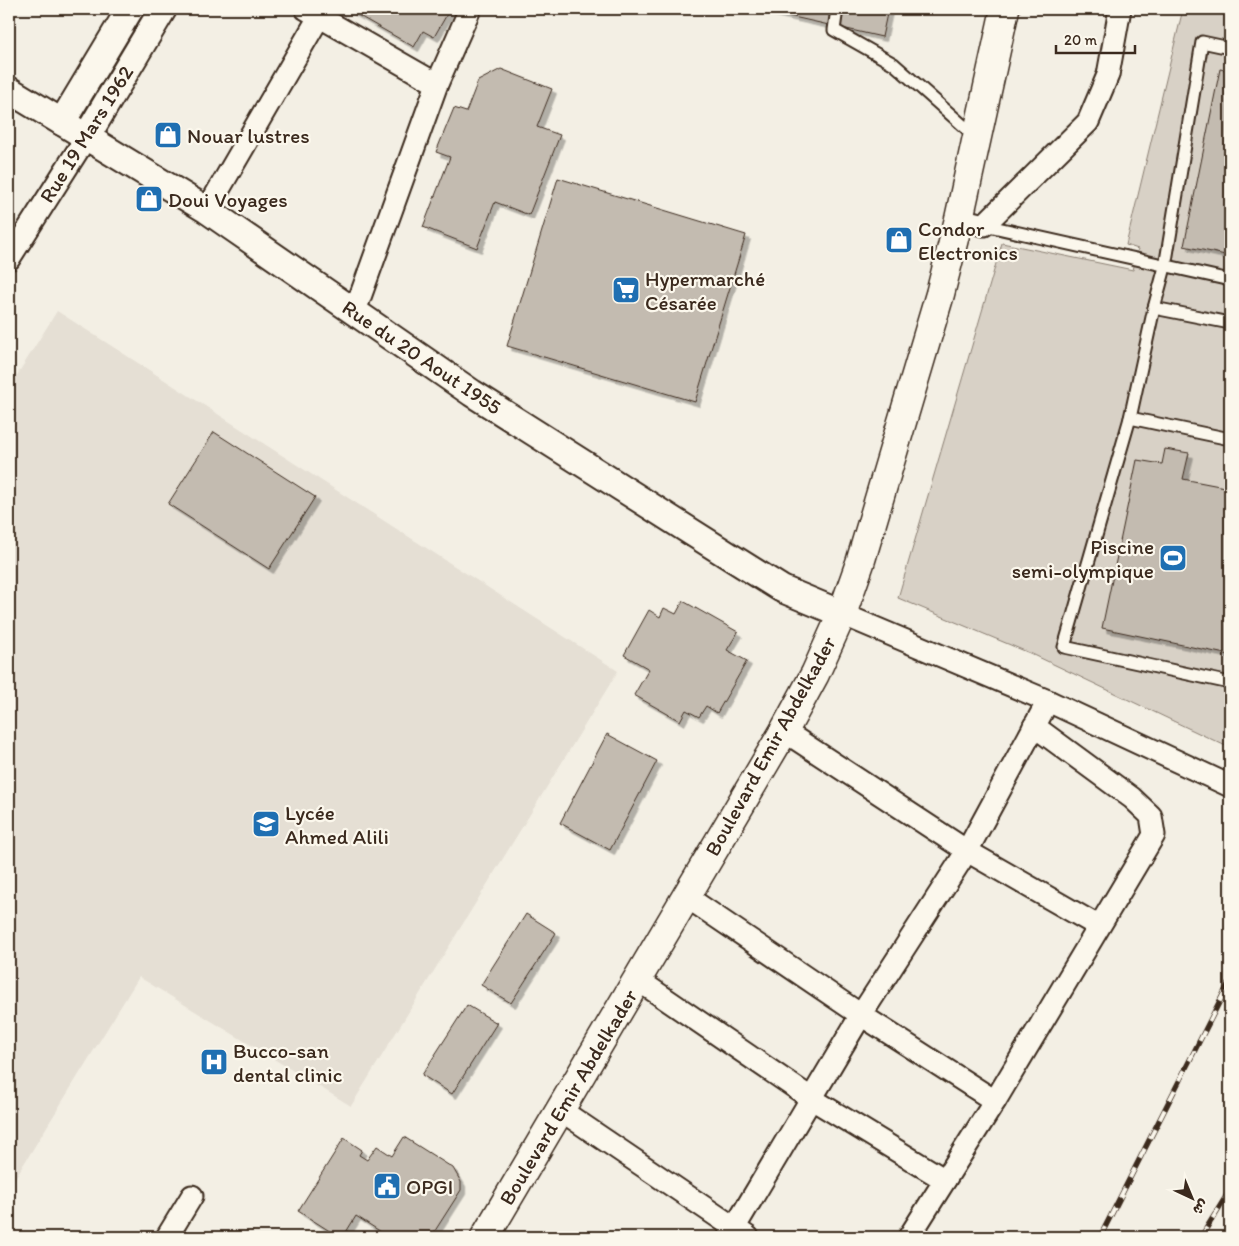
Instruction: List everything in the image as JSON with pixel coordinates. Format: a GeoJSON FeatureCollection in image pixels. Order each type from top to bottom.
{"type":"FeatureCollection","features":[{"type":"Feature","properties":{"kind":"main road","name":"Boulevard Emir Abdelkader"},"geometry":{"type":"LineString","coordinates":[[485,1237],[784,731],[815,674],[842,614],[860,563],[924,354],[972,222],[976,137],[1005,9]]}},
{"type":"Feature","properties":{"kind":"street","name":"Rue 19 Mars 1962"},"geometry":{"type":"LineString","coordinates":[[62,122],[130,9]]}},
{"type":"Feature","properties":{"kind":"street","name":"Rue 19 Mars 1962"},"geometry":{"type":"LineString","coordinates":[[9,259],[87,136],[163,9]]}},
{"type":"Feature","properties":{"kind":"street"},"geometry":{"type":"LineString","coordinates":[[355,311],[437,84],[470,9]]}},
{"type":"Feature","properties":{"kind":"street"},"geometry":{"type":"LineString","coordinates":[[972,222],[1088,122],[1108,75],[1120,9]]}},
{"type":"Feature","properties":{"kind":"street"},"geometry":{"type":"LineString","coordinates":[[207,210],[313,13],[437,84]]}},
{"type":"Feature","properties":{"kind":"street","name":"Rue du 20 Aout 1955"},"geometry":{"type":"LineString","coordinates":[[9,90],[207,210],[472,393],[734,559],[782,589],[842,614]]}},
{"type":"Feature","properties":{"kind":"street"},"geometry":{"type":"LineString","coordinates":[[842,614],[1048,700],[1230,786]]}},
{"type":"Feature","properties":{"kind":"street"},"geometry":{"type":"LineString","coordinates":[[559,1109],[738,1234],[812,1099],[861,1015],[968,851],[1048,700]]}},
{"type":"Feature","properties":{"kind":"street"},"geometry":{"type":"LineString","coordinates":[[909,1237],[995,1101],[1154,835],[1151,816],[1132,798],[1034,726]]}},
{"type":"Feature","properties":{"kind":"street"},"geometry":{"type":"LineString","coordinates":[[784,731],[968,851],[1098,926]]}},
{"type":"Feature","properties":{"kind":"street"},"geometry":{"type":"LineString","coordinates":[[687,897],[861,1015],[995,1101]]}},
{"type":"Feature","properties":{"kind":"street"},"geometry":{"type":"LineString","coordinates":[[638,980],[812,1099],[946,1180]]}},
{"type":"Feature","properties":{"kind":"street"},"geometry":{"type":"LineString","coordinates":[[167,1237],[192,1196]]}},
{"type":"Feature","properties":{"kind":"lane"},"geometry":{"type":"LineString","coordinates":[[836,9],[834,30],[894,64],[976,137]]}},
{"type":"Feature","properties":{"kind":"lane"},"geometry":{"type":"LineString","coordinates":[[1230,48],[1202,42],[1165,267],[1130,418],[1064,647],[1230,683]]}},
{"type":"Feature","properties":{"kind":"lane"},"geometry":{"type":"LineString","coordinates":[[972,222],[1165,267],[1230,280]]}},
{"type":"Feature","properties":{"kind":"lane"},"geometry":{"type":"LineString","coordinates":[[1154,308],[1230,323]]}},
{"type":"Feature","properties":{"kind":"lane"},"geometry":{"type":"LineString","coordinates":[[1130,418],[1230,439]]}},
{"type":"Feature","properties":{"kind":"shaded area"},"geometry":{"type":"Polygon","coordinates":[[[1183,9],[1230,9],[1230,748],[1032,654],[898,598],[1002,243],[1133,270],[1138,249],[1126,245],[1183,9]]]}},
{"type":"Feature","properties":{"kind":"shaded area","name":"Lycée Ahmed Alili"},"geometry":{"type":"Polygon","coordinates":[[[57,311],[618,671],[351,1106],[139,977],[9,1188],[9,388],[57,311]]]}},
{"type":"Feature","properties":{"kind":"building"},"geometry":{"type":"Polygon","coordinates":[[[347,9],[450,9],[434,37],[423,31],[414,47],[347,9]]]}},
{"type":"Feature","properties":{"kind":"building"},"geometry":{"type":"Polygon","coordinates":[[[758,9],[888,9],[882,37],[758,9]]]}},
{"type":"Feature","properties":{"kind":"building"},"geometry":{"type":"Polygon","coordinates":[[[501,69],[552,89],[537,127],[560,135],[529,215],[495,202],[477,248],[423,227],[450,157],[436,152],[454,108],[466,112],[478,81],[501,69]]]}},
{"type":"Feature","properties":{"kind":"building"},"geometry":{"type":"Polygon","coordinates":[[[1220,69],[1230,71],[1230,256],[1184,246],[1220,69]]]}},
{"type":"Feature","properties":{"kind":"building","name":"Hypermarché Césarée"},"geometry":{"type":"Polygon","coordinates":[[[558,178],[746,235],[695,402],[507,346],[558,178]]]}},
{"type":"Feature","properties":{"kind":"building"},"geometry":{"type":"Polygon","coordinates":[[[214,432],[315,497],[269,569],[168,504],[214,432]]]}},
{"type":"Feature","properties":{"kind":"building","name":"Piscine semi-olympique"},"geometry":{"type":"Polygon","coordinates":[[[1165,449],[1189,453],[1183,479],[1230,488],[1230,655],[1102,628],[1137,460],[1162,464],[1165,449]]]}},
{"type":"Feature","properties":{"kind":"building"},"geometry":{"type":"Polygon","coordinates":[[[683,601],[738,632],[727,650],[747,661],[717,713],[706,706],[699,717],[686,710],[680,721],[634,695],[649,669],[624,655],[649,610],[660,617],[664,608],[676,614],[683,601]]]}},
{"type":"Feature","properties":{"kind":"building"},"geometry":{"type":"Polygon","coordinates":[[[607,734],[657,761],[610,850],[560,823],[607,734]]]}},
{"type":"Feature","properties":{"kind":"building"},"geometry":{"type":"Polygon","coordinates":[[[526,914],[556,933],[511,1003],[481,985],[526,914]]]}},
{"type":"Feature","properties":{"kind":"building"},"geometry":{"type":"Polygon","coordinates":[[[467,1005],[497,1023],[452,1094],[422,1075],[467,1005]]]}},
{"type":"Feature","properties":{"kind":"building","name":"OPGI"},"geometry":{"type":"Polygon","coordinates":[[[404,1137],[453,1168],[461,1182],[461,1190],[431,1237],[389,1237],[356,1216],[343,1237],[339,1237],[298,1211],[344,1138],[362,1150],[359,1155],[367,1160],[377,1146],[392,1156],[404,1137]]]}},
{"type":"Feature","properties":{"kind":"railway"},"geometry":{"type":"LineString","coordinates":[[1100,1237],[1230,981]]}},
{"type":"Feature","properties":{"kind":"railway"},"geometry":{"type":"LineString","coordinates":[[1201,1237],[1230,1190]]}},
{"type":"Feature","properties":{"kind":"place","name":"Nouar lustres"},"geometry":{"type":"Point","coordinates":[168,135]}},
{"type":"Feature","properties":{"kind":"place","name":"Doui Voyages"},"geometry":{"type":"Point","coordinates":[149,199]}},
{"type":"Feature","properties":{"kind":"place","name":"Condor Electronics"},"geometry":{"type":"Point","coordinates":[899,240]}},
{"type":"Feature","properties":{"kind":"place","name":"Hypermarché Césarée"},"geometry":{"type":"Point","coordinates":[626,290]}},
{"type":"Feature","properties":{"kind":"place","name":"Piscine semi-olympique"},"geometry":{"type":"Point","coordinates":[1173,558]}},
{"type":"Feature","properties":{"kind":"place","name":"Lycée Ahmed Alili"},"geometry":{"type":"Point","coordinates":[266,824]}},
{"type":"Feature","properties":{"kind":"place","name":"Bucco-san dental clinic"},"geometry":{"type":"Point","coordinates":[214,1062]}},
{"type":"Feature","properties":{"kind":"place","name":"OPGI"},"geometry":{"type":"Point","coordinates":[387,1186]}}]}
